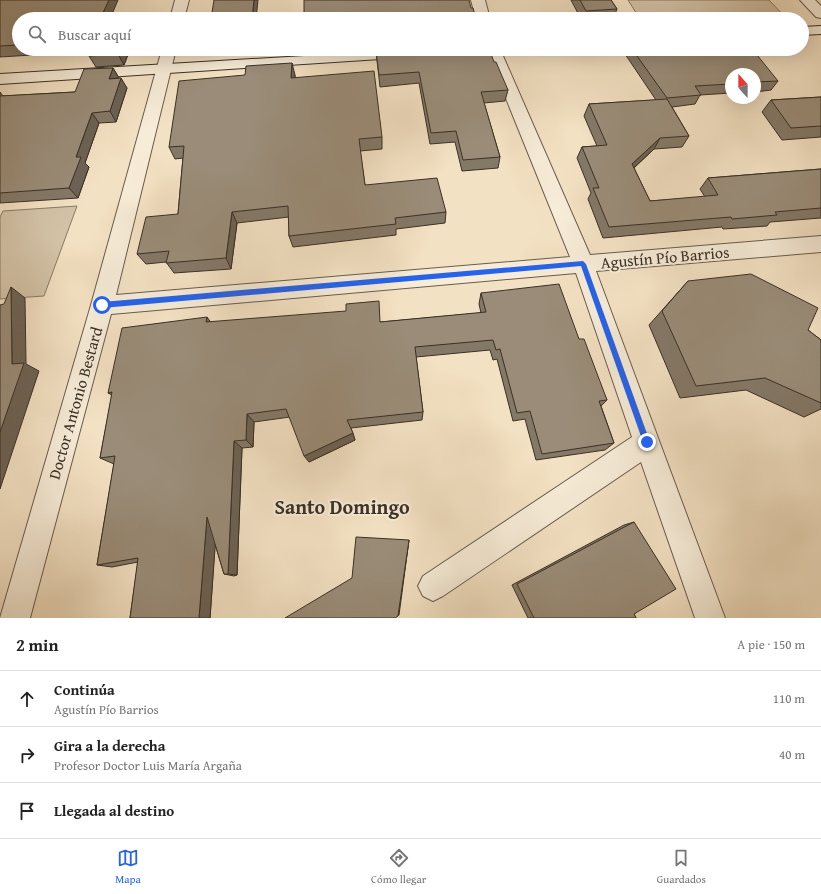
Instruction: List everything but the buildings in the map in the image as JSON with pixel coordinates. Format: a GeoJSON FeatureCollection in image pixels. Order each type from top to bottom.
{"type":"FeatureCollection","features":[{"type":"Feature","properties":{"kind":"street"},"geometry":{"type":"LineString","coordinates":[[179,12],[182,0]]}},
{"type":"Feature","properties":{"kind":"street"},"geometry":{"type":"LineString","coordinates":[[478,0],[481,12]]}},
{"type":"Feature","properties":{"kind":"street"},"geometry":{"type":"LineString","coordinates":[[807,0],[821,14]]}},
{"type":"Feature","properties":{"kind":"street"},"geometry":{"type":"LineString","coordinates":[[809,31],[821,30]]}},
{"type":"Feature","properties":{"kind":"street"},"geometry":{"type":"LineString","coordinates":[[0,79],[167,58],[269,56]]}},
{"type":"Feature","properties":{"kind":"street"},"geometry":{"type":"LineString","coordinates":[[496,56],[583,264],[710,618]]}},
{"type":"Feature","properties":{"kind":"street","name":"Doctor Antonio Bestard"},"geometry":{"type":"LineString","coordinates":[[15,618],[102,305],[167,58]]}},
{"type":"Feature","properties":{"kind":"street","name":"Agustín Pío Barrios"},"geometry":{"type":"LineString","coordinates":[[102,305],[821,244]]}},
{"type":"Feature","properties":{"kind":"street"},"geometry":{"type":"LineString","coordinates":[[433,586],[647,442]]}},
{"type":"Feature","properties":{"kind":"shaded area"},"geometry":{"type":"Polygon","coordinates":[[[628,0],[769,0],[780,12],[636,12],[628,0]]]}},
{"type":"Feature","properties":{"kind":"shaded area"},"geometry":{"type":"Polygon","coordinates":[[[77,206],[44,296],[0,299],[0,217],[3,211],[77,206]]]}},
{"type":"Feature","properties":{"kind":"district","name":"Santo Domingo"},"geometry":{"type":"Point","coordinates":[342,506]}},
{"type":"Feature","properties":{"kind":"route"},"geometry":{"type":"LineString","coordinates":[[102,305],[583,264],[647,442]]}}]}
